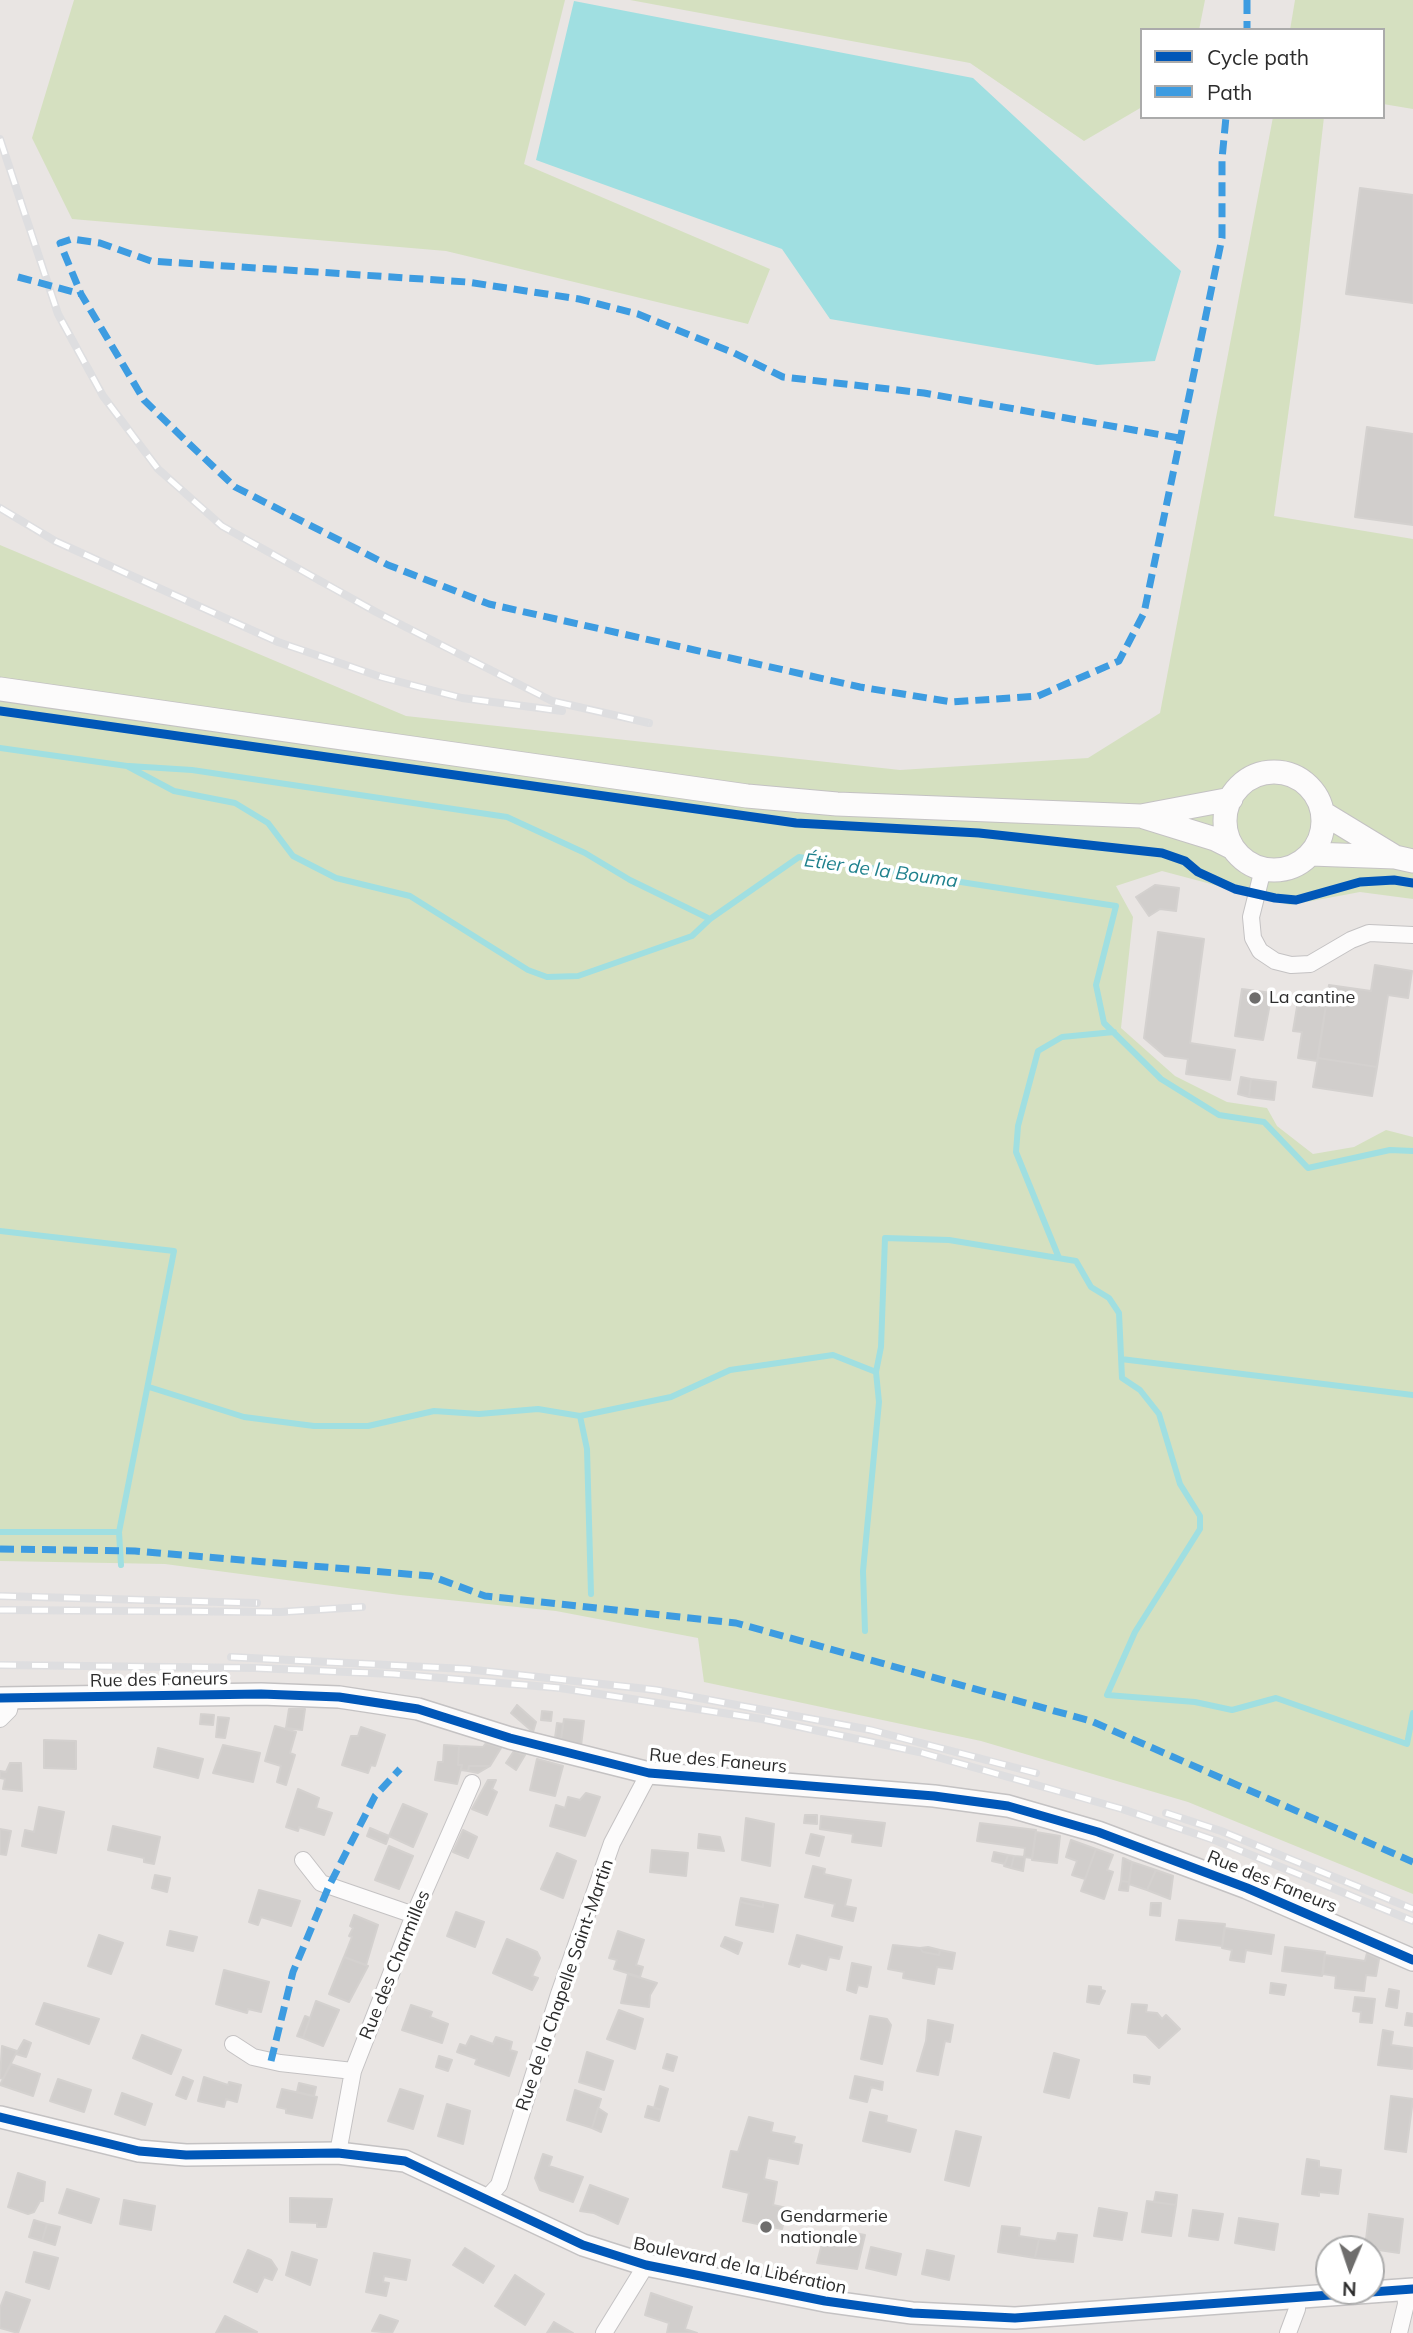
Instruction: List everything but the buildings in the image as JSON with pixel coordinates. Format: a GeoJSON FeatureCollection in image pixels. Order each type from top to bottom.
{"type":"FeatureCollection","features":[{"type":"Feature","properties":{"kind":"main road"},"geometry":{"type":"LineString","coordinates":[[0,689],[747,796],[935,810],[1141,816],[1231,799]]}},
{"type":"Feature","properties":{"kind":"main road"},"geometry":{"type":"LineString","coordinates":[[1233,848],[1225,824],[1231,799],[1253,777],[1279,773],[1292,776],[1308,786],[1323,813],[1404,859]]}},
{"type":"Feature","properties":{"kind":"main road"},"geometry":{"type":"LineString","coordinates":[[1141,816],[1215,839],[1233,848],[1246,862],[1264,869],[1290,868],[1311,854],[1322,832],[1323,813]]}},
{"type":"Feature","properties":{"kind":"main road"},"geometry":{"type":"LineString","coordinates":[[1311,854],[1404,859]]}},
{"type":"Feature","properties":{"kind":"street"},"geometry":{"type":"LineString","coordinates":[[1264,869],[1251,917],[1253,939],[1260,951],[1275,961],[1291,965],[1310,964],[1351,940],[1369,933],[1413,935]]}},
{"type":"Feature","properties":{"kind":"street","name":"Rue des Faneurs"},"geometry":{"type":"LineString","coordinates":[[6,1699],[261,1694],[339,1696],[418,1710],[510,1738],[649,1773],[934,1796],[1046,1814],[1247,1888],[1413,1959]]}},
{"type":"Feature","properties":{"kind":"street"},"geometry":{"type":"LineString","coordinates":[[0,1719],[9,1710],[6,1699]]}},
{"type":"Feature","properties":{"kind":"street","name":"Rue de la Chapelle Saint-Martin"},"geometry":{"type":"LineString","coordinates":[[487,2198],[499,2185],[559,1994],[612,1843],[649,1773]]}},
{"type":"Feature","properties":{"kind":"street","name":"Rue des Charmilles"},"geometry":{"type":"LineString","coordinates":[[338,2153],[353,2071],[414,1915],[472,1783]]}},
{"type":"Feature","properties":{"kind":"street"},"geometry":{"type":"LineString","coordinates":[[303,1860],[321,1883],[414,1915]]}},
{"type":"Feature","properties":{"kind":"street"},"geometry":{"type":"LineString","coordinates":[[233,2044],[253,2057],[280,2063],[353,2071]]}},
{"type":"Feature","properties":{"kind":"street","name":"Boulevard de la Libération"},"geometry":{"type":"LineString","coordinates":[[0,2117],[139,2151],[186,2155],[338,2153],[405,2161],[583,2245],[646,2265],[825,2301],[912,2313],[1014,2318],[1409,2289]]}},
{"type":"Feature","properties":{"kind":"street"},"geometry":{"type":"LineString","coordinates":[[604,2333],[646,2265]]}},
{"type":"Feature","properties":{"kind":"street"},"geometry":{"type":"LineString","coordinates":[[1399,2333],[1409,2289]]}},
{"type":"Feature","properties":{"kind":"street"},"geometry":{"type":"LineString","coordinates":[[1288,2333],[1297,2309],[1297,2297]]}},
{"type":"Feature","properties":{"kind":"green space"},"geometry":{"type":"Polygon","coordinates":[[[74,0],[565,0],[524,164],[770,269],[748,324],[446,251],[72,219],[32,138],[74,0]]]}},
{"type":"Feature","properties":{"kind":"green space"},"geometry":{"type":"Polygon","coordinates":[[[630,0],[1205,0],[1199,28],[1140,28],[1140,108],[1084,141],[970,63],[630,0]]]}},
{"type":"Feature","properties":{"kind":"green space"},"geometry":{"type":"Polygon","coordinates":[[[1295,0],[1413,0],[1413,109],[1385,104],[1385,28],[1290,28],[1295,0]]]}},
{"type":"Feature","properties":{"kind":"green space"},"geometry":{"type":"Polygon","coordinates":[[[1273,119],[1324,119],[1300,329],[1274,516],[1413,539],[1413,899],[1360,892],[1290,905],[1162,871],[1116,886],[1133,917],[1121,1028],[1175,1076],[1227,1102],[1267,1108],[1277,1126],[1313,1154],[1354,1147],[1386,1130],[1413,1137],[1413,1894],[1188,1802],[981,1741],[704,1682],[698,1638],[556,1611],[400,1595],[165,1564],[0,1561],[0,545],[406,716],[900,770],[1088,758],[1160,713],[1273,119]]]}},
{"type":"Feature","properties":{"kind":"water"},"geometry":{"type":"Polygon","coordinates":[[[574,1],[973,78],[1181,271],[1155,361],[1097,365],[830,319],[782,249],[536,160],[574,1]]]}},
{"type":"Feature","properties":{"kind":"waterway","name":"Étier de la Bouma"},"geometry":{"type":"LineString","coordinates":[[0,748],[127,766],[174,791],[235,803],[268,823],[293,856],[336,878],[410,896],[528,970],[547,977],[578,976],[692,936],[710,919],[799,857],[1116,906],[1096,985],[1104,1023],[1161,1079],[1219,1115],[1264,1122],[1308,1168],[1390,1150],[1413,1151]]}},
{"type":"Feature","properties":{"kind":"waterway"},"geometry":{"type":"LineString","coordinates":[[129,766],[192,770],[507,817],[585,853],[630,880],[710,919]]}},
{"type":"Feature","properties":{"kind":"waterway"},"geometry":{"type":"LineString","coordinates":[[1059,1258],[1016,1152],[1018,1126],[1038,1051],[1062,1037],[1114,1032]]}},
{"type":"Feature","properties":{"kind":"waterway"},"geometry":{"type":"LineString","coordinates":[[0,1231],[174,1251],[119,1532],[121,1565]]}},
{"type":"Feature","properties":{"kind":"waterway"},"geometry":{"type":"LineString","coordinates":[[865,1631],[863,1571],[879,1402],[876,1372],[881,1347],[885,1238],[949,1240],[1076,1261],[1091,1287],[1109,1298],[1119,1313],[1122,1378],[1140,1390],[1159,1414],[1180,1484],[1200,1516],[1200,1529],[1135,1632],[1107,1695],[1195,1702],[1232,1710],[1276,1698],[1407,1744],[1413,1713]]}},
{"type":"Feature","properties":{"kind":"waterway"},"geometry":{"type":"LineString","coordinates":[[149,1387],[244,1417],[314,1426],[368,1426],[434,1411],[479,1414],[538,1409],[580,1416],[671,1397],[730,1370],[833,1355],[876,1372]]}},
{"type":"Feature","properties":{"kind":"waterway"},"geometry":{"type":"LineString","coordinates":[[1121,1359],[1413,1395]]}},
{"type":"Feature","properties":{"kind":"waterway"},"geometry":{"type":"LineString","coordinates":[[580,1416],[587,1449],[591,1594]]}},
{"type":"Feature","properties":{"kind":"waterway"},"geometry":{"type":"LineString","coordinates":[[0,1532],[119,1532]]}},
{"type":"Feature","properties":{"kind":"railway"},"geometry":{"type":"LineString","coordinates":[[0,139],[58,314],[103,396],[158,469],[222,526],[376,612],[552,701],[649,723]]}},
{"type":"Feature","properties":{"kind":"railway"},"geometry":{"type":"LineString","coordinates":[[0,508],[55,541],[278,642],[381,677],[462,698],[562,711]]}},
{"type":"Feature","properties":{"kind":"railway"},"geometry":{"type":"LineString","coordinates":[[0,1596],[257,1603]]}},
{"type":"Feature","properties":{"kind":"railway"},"geometry":{"type":"LineString","coordinates":[[0,1610],[280,1612],[362,1607]]}},
{"type":"Feature","properties":{"kind":"railway"},"geometry":{"type":"LineString","coordinates":[[231,1657],[466,1669],[656,1690],[871,1730],[1036,1773]]}},
{"type":"Feature","properties":{"kind":"railway"},"geometry":{"type":"LineString","coordinates":[[0,1665],[256,1668],[394,1674],[560,1688],[762,1719],[919,1752],[1122,1809],[1217,1841],[1413,1921]]}},
{"type":"Feature","properties":{"kind":"railway"},"geometry":{"type":"LineString","coordinates":[[1166,1813],[1221,1831],[1413,1909]]}},
{"type":"Feature","properties":{"kind":"marked path"},"geometry":{"type":"LineString","coordinates":[[1247,0],[1247,28]]}},
{"type":"Feature","properties":{"kind":"marked path"},"geometry":{"type":"LineString","coordinates":[[1179,438],[924,393],[783,377],[734,353],[638,314],[579,299],[467,282],[151,261],[100,243],[72,239],[60,243],[81,294],[144,400],[235,487],[388,565],[489,604],[860,687],[952,702],[1038,696],[1119,661],[1144,613],[1222,238],[1222,159],[1226,119]]}},
{"type":"Feature","properties":{"kind":"marked path"},"geometry":{"type":"LineString","coordinates":[[18,277],[81,294]]}},
{"type":"Feature","properties":{"kind":"marked path"},"geometry":{"type":"LineString","coordinates":[[0,1549],[135,1551],[431,1576],[485,1596],[736,1623],[1091,1721],[1413,1862]]}},
{"type":"Feature","properties":{"kind":"marked path"},"geometry":{"type":"LineString","coordinates":[[271,2061],[293,1972],[329,1886],[375,1796],[400,1769]]}},
{"type":"Feature","properties":{"kind":"cycle path"},"geometry":{"type":"LineString","coordinates":[[0,711],[796,823],[979,833],[1162,853],[1185,861],[1198,872],[1235,889],[1275,898],[1296,900],[1360,882],[1394,880],[1413,883]]}},
{"type":"Feature","properties":{"kind":"cycle path"},"geometry":{"type":"LineString","coordinates":[[0,1698],[261,1694],[339,1697],[418,1709],[510,1738],[649,1773],[934,1796],[1008,1806],[1098,1832],[1247,1888],[1413,1960]]}},
{"type":"Feature","properties":{"kind":"cycle path"},"geometry":{"type":"LineString","coordinates":[[0,2117],[139,2151],[186,2155],[338,2153],[405,2161],[583,2245],[646,2265],[825,2301],[912,2313],[1015,2318],[1413,2289]]}},
{"type":"Feature","properties":{"kind":"place","name":"La cantine"},"geometry":{"type":"Point","coordinates":[1255,998]}},
{"type":"Feature","properties":{"kind":"place","name":"Gendarmerie nationale"},"geometry":{"type":"Point","coordinates":[766,2227]}}]}
